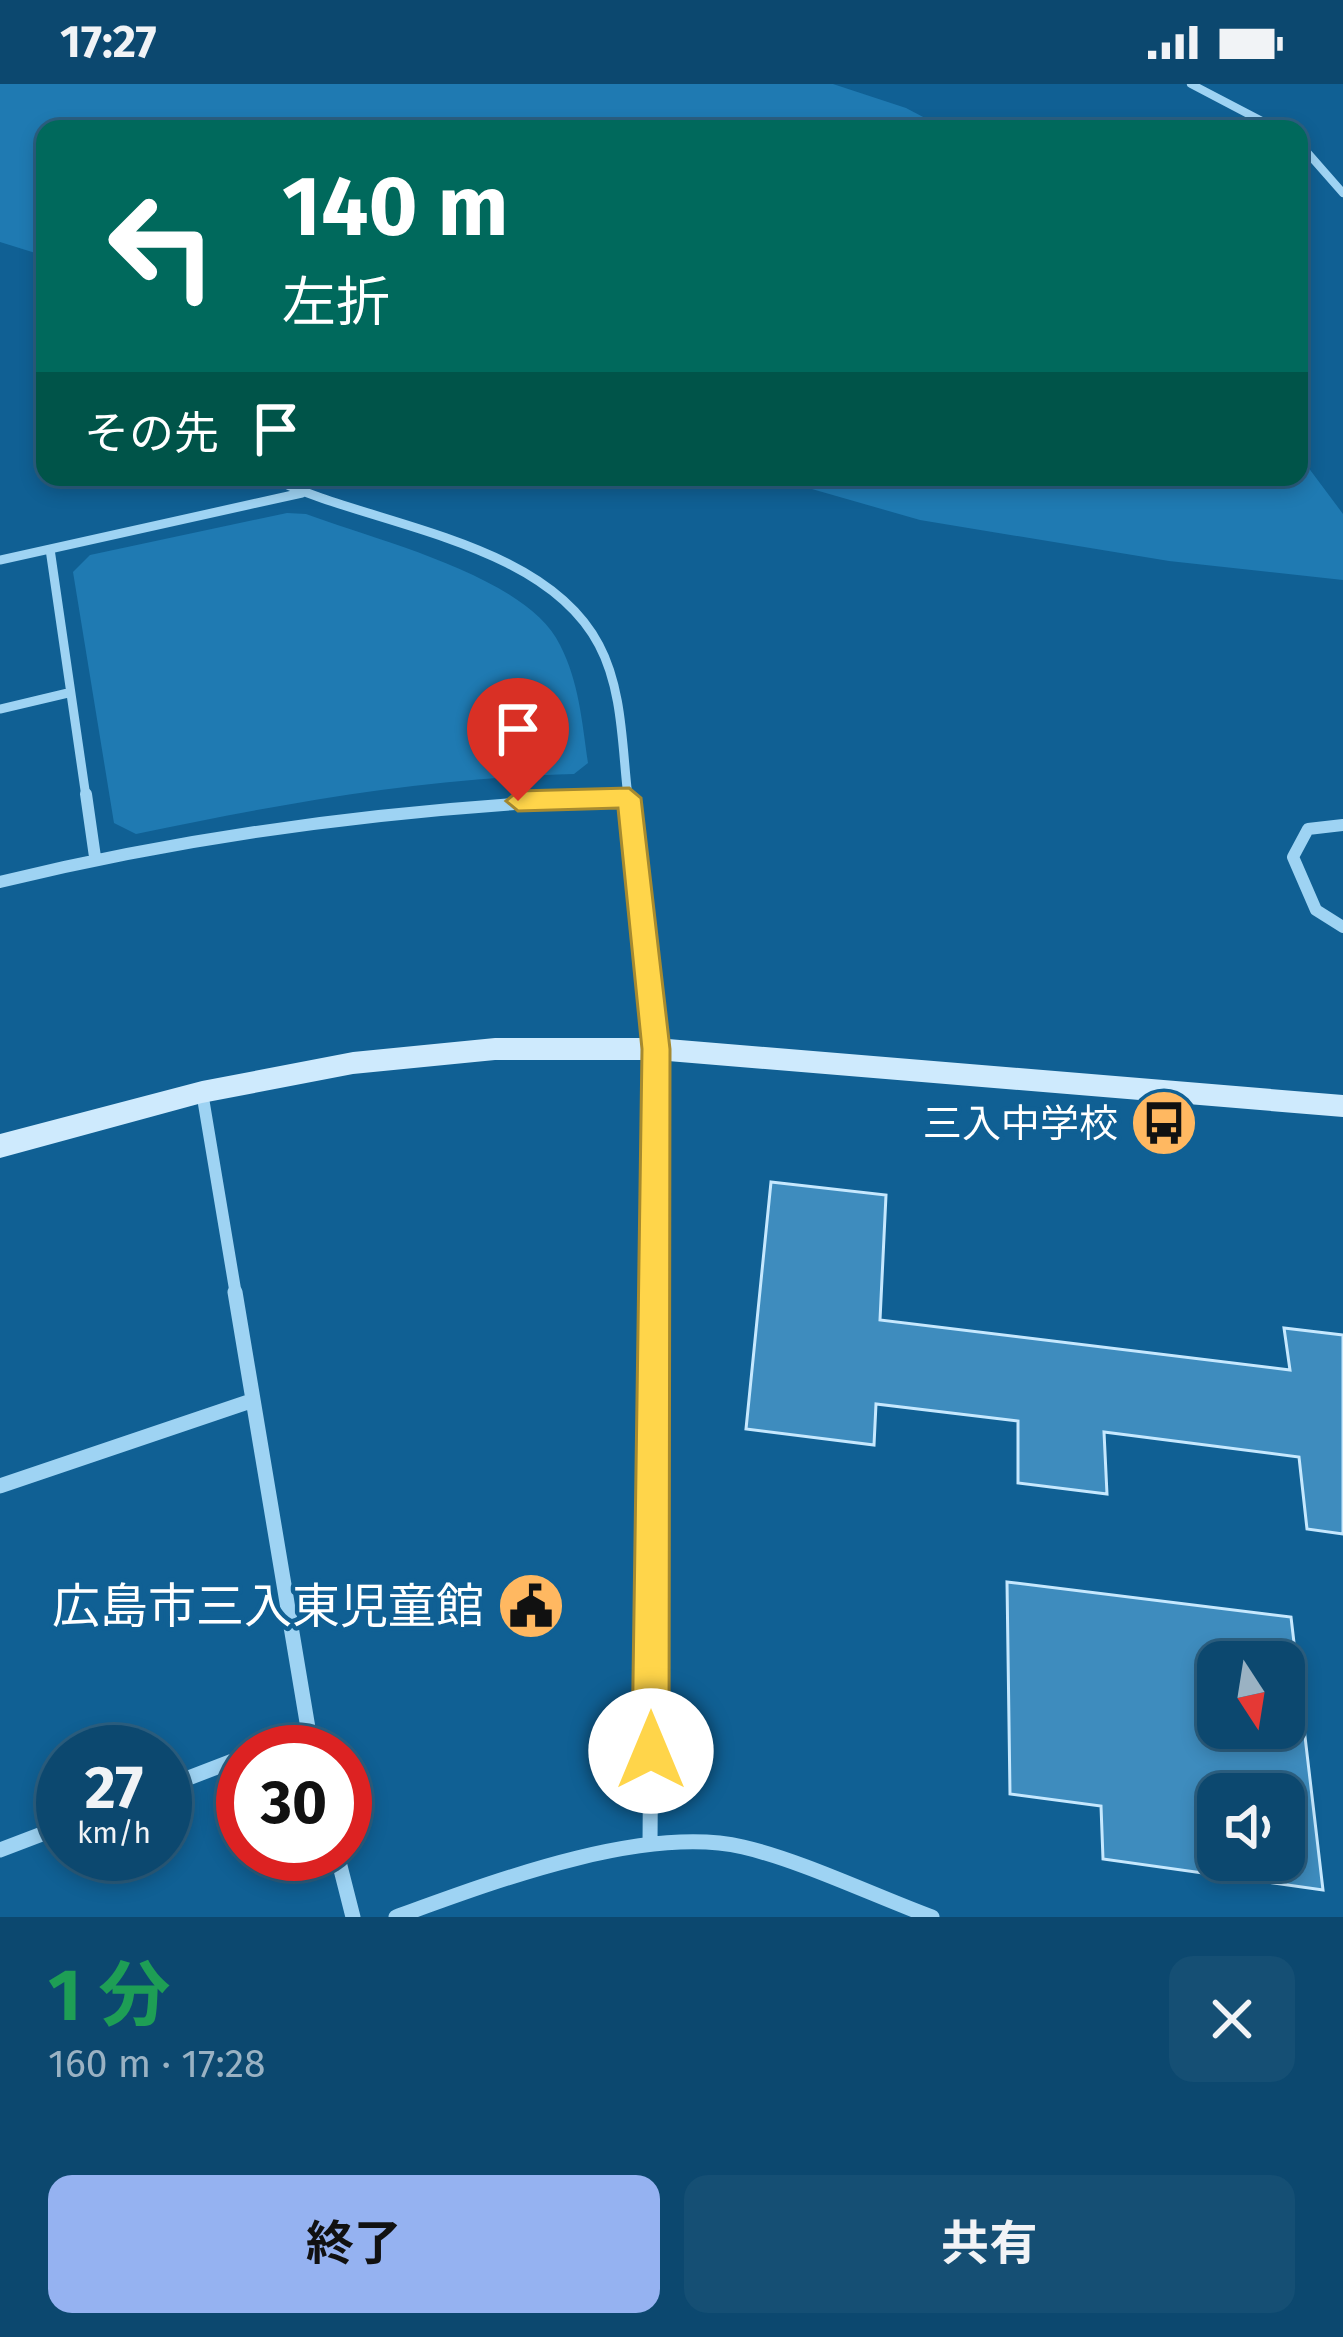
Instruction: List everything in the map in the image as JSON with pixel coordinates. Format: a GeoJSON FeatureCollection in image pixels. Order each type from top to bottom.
{"type":"FeatureCollection","features":[{"type":"Feature","properties":{"kind":"street"},"geometry":{"type":"LineString","coordinates":[[1191,84],[1260,120]]}},
{"type":"Feature","properties":{"kind":"street"},"geometry":{"type":"LineString","coordinates":[[1308,153],[1343,193]]}},
{"type":"Feature","properties":{"kind":"street"},"geometry":{"type":"LineString","coordinates":[[288,486],[508,566],[566,600],[598,640],[616,693],[656,1049],[650,1844]]}},
{"type":"Feature","properties":{"kind":"street"},"geometry":{"type":"LineString","coordinates":[[0,560],[302,493]]}},
{"type":"Feature","properties":{"kind":"street"},"geometry":{"type":"LineString","coordinates":[[50,549],[95,857]]}},
{"type":"Feature","properties":{"kind":"street"},"geometry":{"type":"LineString","coordinates":[[0,710],[68,694]]}},
{"type":"Feature","properties":{"kind":"street"},"geometry":{"type":"LineString","coordinates":[[0,882],[95,857],[310,819],[482,802],[629,798]]}},
{"type":"Feature","properties":{"kind":"street"},"geometry":{"type":"LineString","coordinates":[[1343,825],[1308,829],[1293,857],[1316,910],[1343,926]]}},
{"type":"Feature","properties":{"kind":"street"},"geometry":{"type":"LineString","coordinates":[[0,1147],[202,1092],[353,1063],[495,1048],[656,1049],[1343,1106]]}},
{"type":"Feature","properties":{"kind":"street"},"geometry":{"type":"LineString","coordinates":[[202,1092],[307,1725]]}},
{"type":"Feature","properties":{"kind":"street"},"geometry":{"type":"LineString","coordinates":[[0,1486],[251,1401]]}},
{"type":"Feature","properties":{"kind":"street"},"geometry":{"type":"LineString","coordinates":[[0,1850],[36,1836]]}},
{"type":"Feature","properties":{"kind":"street"},"geometry":{"type":"LineString","coordinates":[[396,1917],[519,1872],[650,1844],[741,1846],[932,1917]]}},
{"type":"Feature","properties":{"kind":"street"},"geometry":{"type":"LineString","coordinates":[[344,1881],[353,1917]]}},
{"type":"Feature","properties":{"kind":"shaded area"},"geometry":{"type":"Polygon","coordinates":[[[0,84],[833,84],[929,120],[36,120],[36,253],[0,242],[0,84]]]}},
{"type":"Feature","properties":{"kind":"shaded area"},"geometry":{"type":"Polygon","coordinates":[[[1308,467],[1343,514],[1343,580],[1169,561],[920,520],[801,486],[1308,486],[1308,467]]]}},
{"type":"Feature","properties":{"kind":"shaded area"},"geometry":{"type":"Polygon","coordinates":[[[287,513],[306,514],[446,563],[516,599],[560,645],[579,702],[588,763],[574,774],[354,794],[136,834],[114,823],[73,572],[90,555],[287,513]]]}},
{"type":"Feature","properties":{"kind":"building"},"geometry":{"type":"Polygon","coordinates":[[[771,1182],[886,1195],[880,1320],[1290,1370],[1284,1328],[1343,1335],[1343,1534],[1307,1529],[1299,1457],[1104,1432],[1107,1494],[1018,1483],[1018,1421],[876,1404],[874,1445],[746,1429],[771,1182]]]}},
{"type":"Feature","properties":{"kind":"building"},"geometry":{"type":"Polygon","coordinates":[[[1007,1582],[1291,1617],[1294,1641],[1197,1641],[1197,1749],[1305,1749],[1305,1736],[1323,1890],[1259,1881],[1305,1881],[1305,1773],[1197,1773],[1197,1872],[1103,1859],[1101,1806],[1010,1794],[1007,1582]]]}},
{"type":"Feature","properties":{"kind":"place","name":"三入中学校"},"geometry":{"type":"Point","coordinates":[1164,1123]}},
{"type":"Feature","properties":{"kind":"place","name":"広島市三入東児童館"},"geometry":{"type":"Point","coordinates":[531,1606]}},
{"type":"Feature","properties":{"kind":"route"},"geometry":{"type":"LineString","coordinates":[[518,801],[629,798],[656,1049],[651,1751]]}}]}
